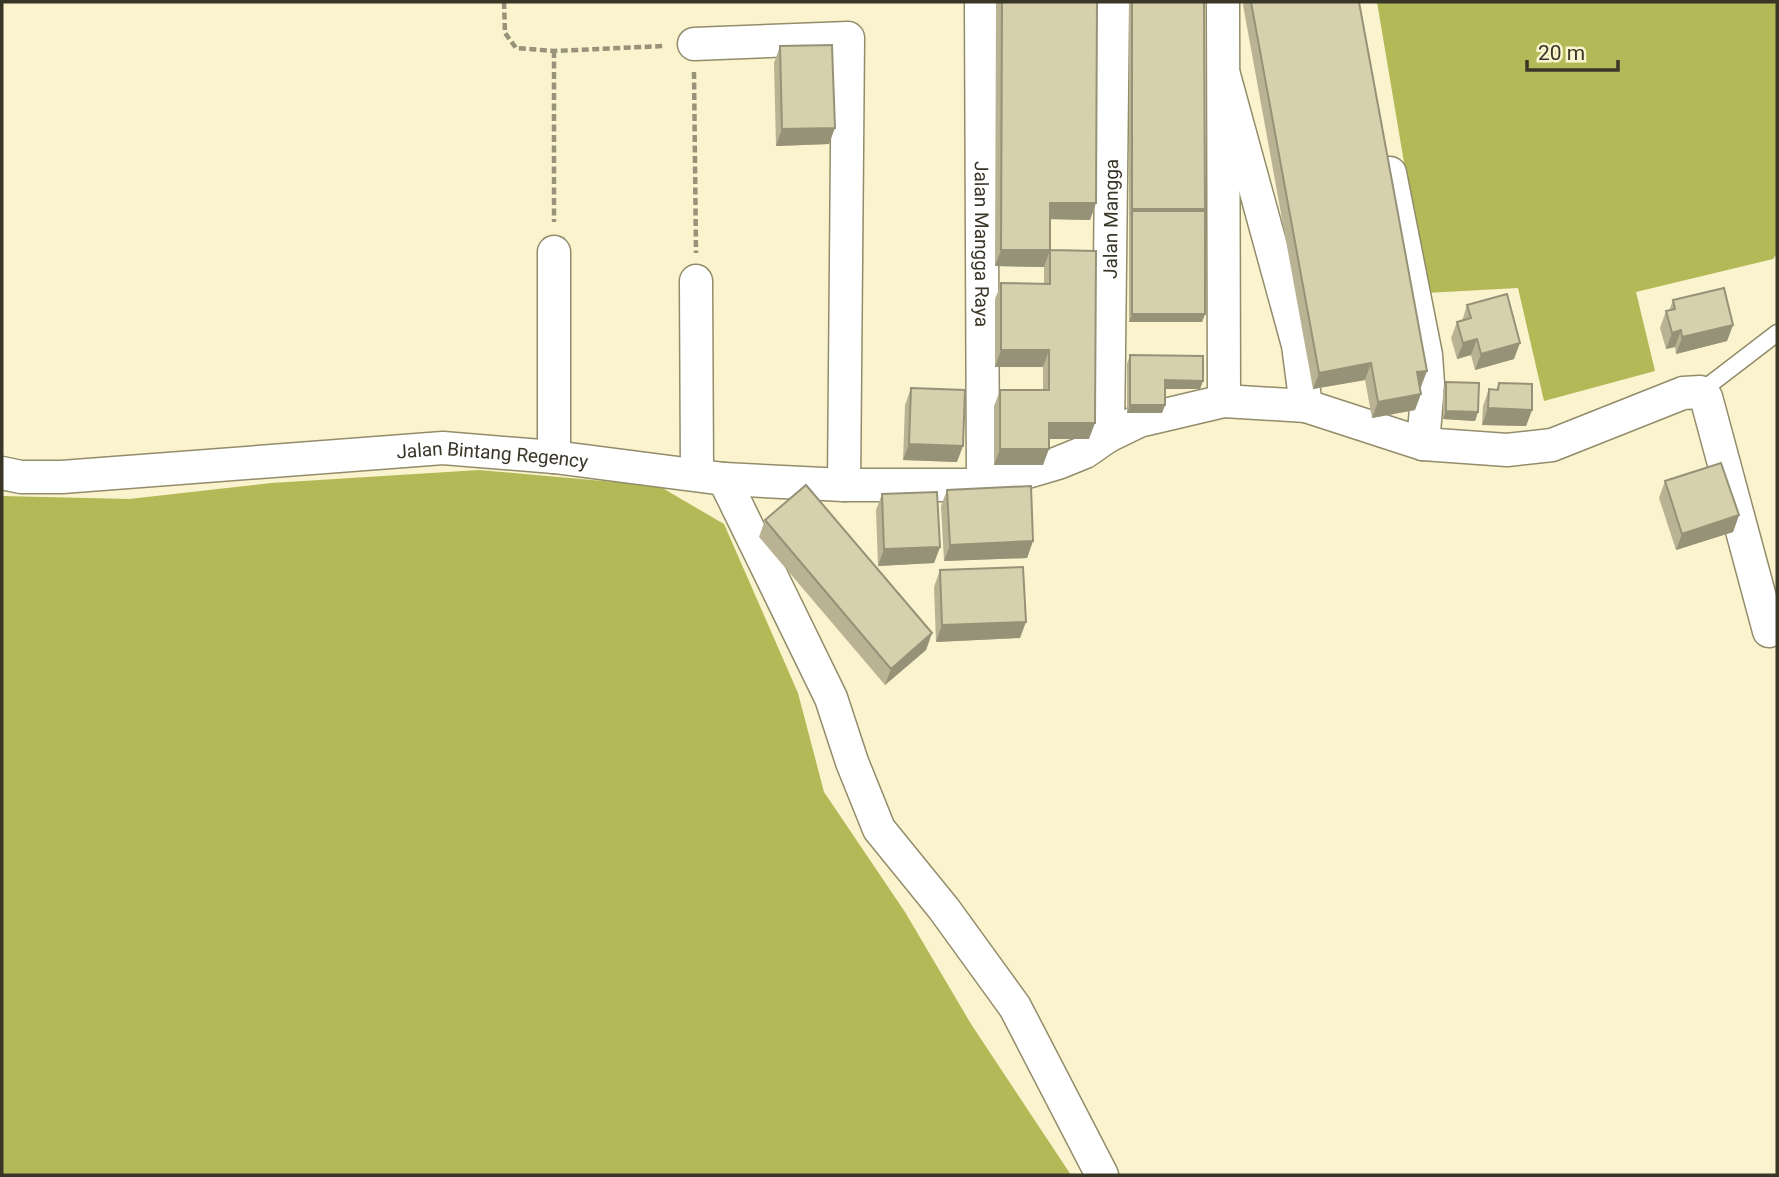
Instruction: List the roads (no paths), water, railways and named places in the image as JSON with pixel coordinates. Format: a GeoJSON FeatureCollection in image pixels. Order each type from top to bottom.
{"type":"FeatureCollection","features":[{"type":"Feature","properties":{"kind":"street","name":"Jalan Mangga Raya"},"geometry":{"type":"LineString","coordinates":[[981,2],[982,485]]}},
{"type":"Feature","properties":{"kind":"street","name":"Jalan Mangga"},"geometry":{"type":"LineString","coordinates":[[1108,436],[1113,2]]}},
{"type":"Feature","properties":{"kind":"street"},"geometry":{"type":"LineString","coordinates":[[1223,2],[1224,401]]}},
{"type":"Feature","properties":{"kind":"street"},"geometry":{"type":"LineString","coordinates":[[694,44],[848,38],[844,485]]}},
{"type":"Feature","properties":{"kind":"street"},"geometry":{"type":"LineString","coordinates":[[1224,75],[1298,345],[1306,406]]}},
{"type":"Feature","properties":{"kind":"street"},"geometry":{"type":"LineString","coordinates":[[1383,138],[1426,355],[1428,384],[1423,444]]}},
{"type":"Feature","properties":{"kind":"street"},"geometry":{"type":"LineString","coordinates":[[554,253],[554,457]]}},
{"type":"Feature","properties":{"kind":"street"},"geometry":{"type":"LineString","coordinates":[[696,281],[711,476],[831,698],[879,829],[944,909],[1014,1007],[1102,1175]]}},
{"type":"Feature","properties":{"kind":"street"},"geometry":{"type":"LineString","coordinates":[[982,485],[1058,463],[1085,452],[1108,436],[1139,421],[1224,401],[1306,406],[1423,444],[1507,450],[1552,445],[1683,393],[1700,392],[1706,397],[1769,631]]}},
{"type":"Feature","properties":{"kind":"street","name":"Jalan Bintang Regency"},"geometry":{"type":"LineString","coordinates":[[2,473],[21,477],[62,477],[443,448],[554,457],[711,476],[844,485],[982,485]]}},
{"type":"Feature","properties":{"kind":"lane"},"geometry":{"type":"LineString","coordinates":[[1700,392],[1777,333]]}}]}
